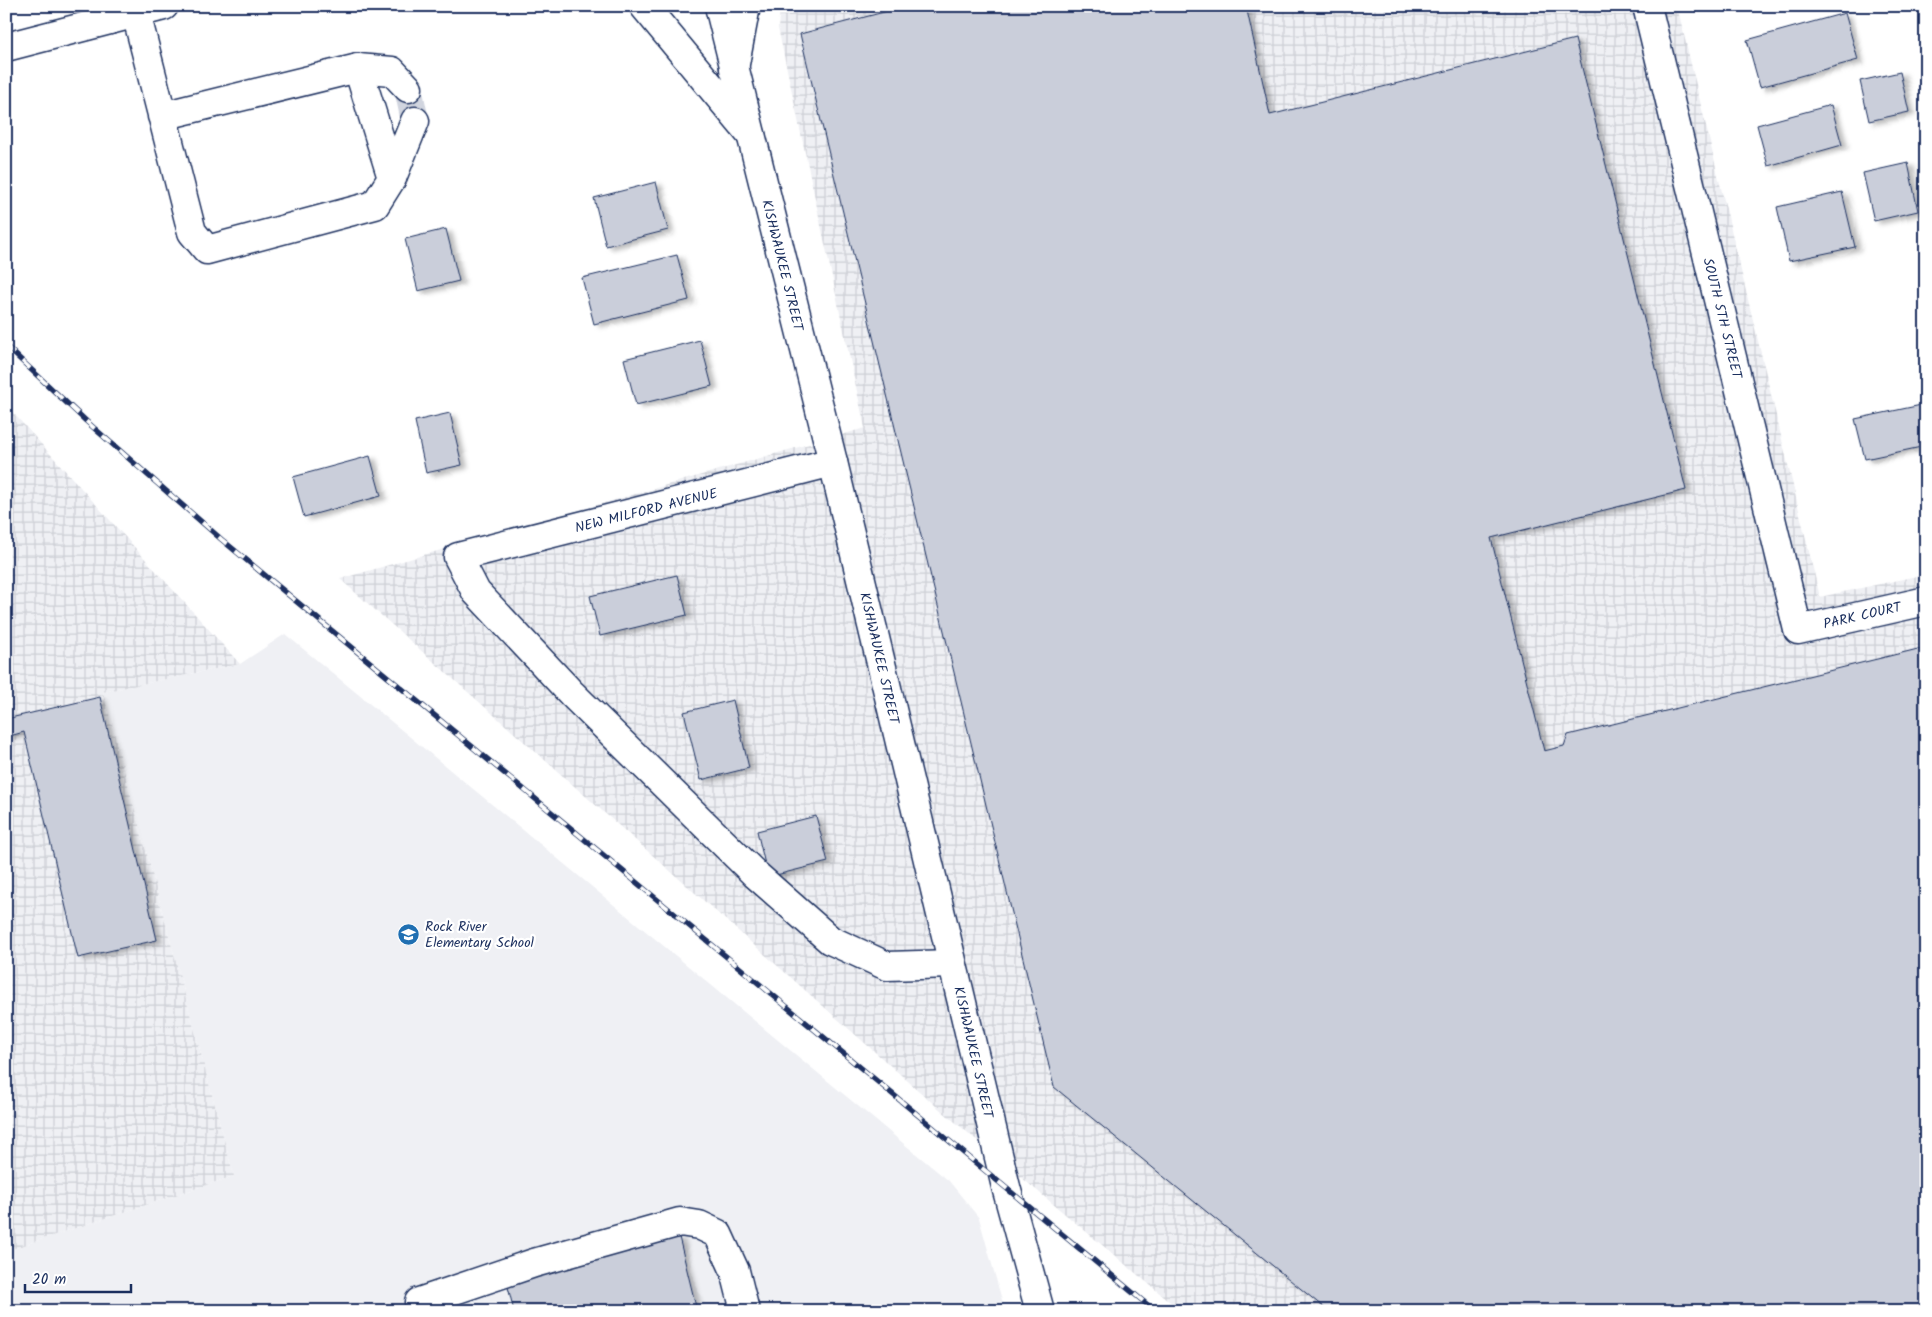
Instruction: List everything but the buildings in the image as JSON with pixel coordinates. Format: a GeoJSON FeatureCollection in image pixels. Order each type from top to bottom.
{"type":"FeatureCollection","features":[{"type":"Feature","properties":{"kind":"street"},"geometry":{"type":"LineString","coordinates":[[6,47],[164,6]]}},
{"type":"Feature","properties":{"kind":"street"},"geometry":{"type":"LineString","coordinates":[[644,6],[751,135]]}},
{"type":"Feature","properties":{"kind":"street","name":"KISHWAUKEE STREET"},"geometry":{"type":"LineString","coordinates":[[719,6],[833,462],[1006,1187],[1040,1311]]}},
{"type":"Feature","properties":{"kind":"street"},"geometry":{"type":"LineString","coordinates":[[734,69],[746,6]]}},
{"type":"Feature","properties":{"kind":"street","name":"SOUTH 5TH STREET"},"geometry":{"type":"LineString","coordinates":[[1648,6],[1798,630]]}},
{"type":"Feature","properties":{"kind":"street"},"geometry":{"type":"LineString","coordinates":[[136,14],[192,232],[207,250],[375,205],[392,178],[415,121]]}},
{"type":"Feature","properties":{"kind":"street"},"geometry":{"type":"LineString","coordinates":[[162,116],[358,68],[392,71],[408,88]]}},
{"type":"Feature","properties":{"kind":"street"},"geometry":{"type":"LineString","coordinates":[[358,68],[392,178]]}},
{"type":"Feature","properties":{"kind":"street","name":"NEW MILFORD AVENUE"},"geometry":{"type":"LineString","coordinates":[[833,462],[458,557],[476,592],[572,694],[755,874],[830,940],[887,966],[952,964]]}},
{"type":"Feature","properties":{"kind":"street","name":"PARK COURT"},"geometry":{"type":"LineString","coordinates":[[1798,630],[1926,601]]}},
{"type":"Feature","properties":{"kind":"street"},"geometry":{"type":"LineString","coordinates":[[422,1311],[420,1302],[428,1299],[534,1263],[680,1222],[699,1225],[718,1234],[735,1271],[745,1311]]}},
{"type":"Feature","properties":{"kind":"shaded area"},"geometry":{"type":"Polygon","coordinates":[[[780,6],[1677,6],[1820,597],[1926,574],[1926,1311],[1181,1311],[936,1106],[340,579],[865,428],[778,28],[780,6]]]}},
{"type":"Feature","properties":{"kind":"shaded area"},"geometry":{"type":"Polygon","coordinates":[[[6,405],[240,664],[103,692],[234,1176],[6,1251],[6,405]]]}},
{"type":"Feature","properties":{"kind":"shaded area","name":"Rock River Elementary School"},"geometry":{"type":"Polygon","coordinates":[[[285,634],[949,1181],[979,1218],[1005,1311],[6,1311],[6,1251],[234,1176],[103,692],[240,664],[285,634]]]}},
{"type":"Feature","properties":{"kind":"tunnel"},"geometry":{"type":"LineString","coordinates":[[408,88],[415,121]]}},
{"type":"Feature","properties":{"kind":"railway"},"geometry":{"type":"LineString","coordinates":[[6,346],[86,421],[221,539],[1155,1311]]}},
{"type":"Feature","properties":{"kind":"place","name":"Rock River Elementary School"},"geometry":{"type":"Point","coordinates":[409,934]}}]}
